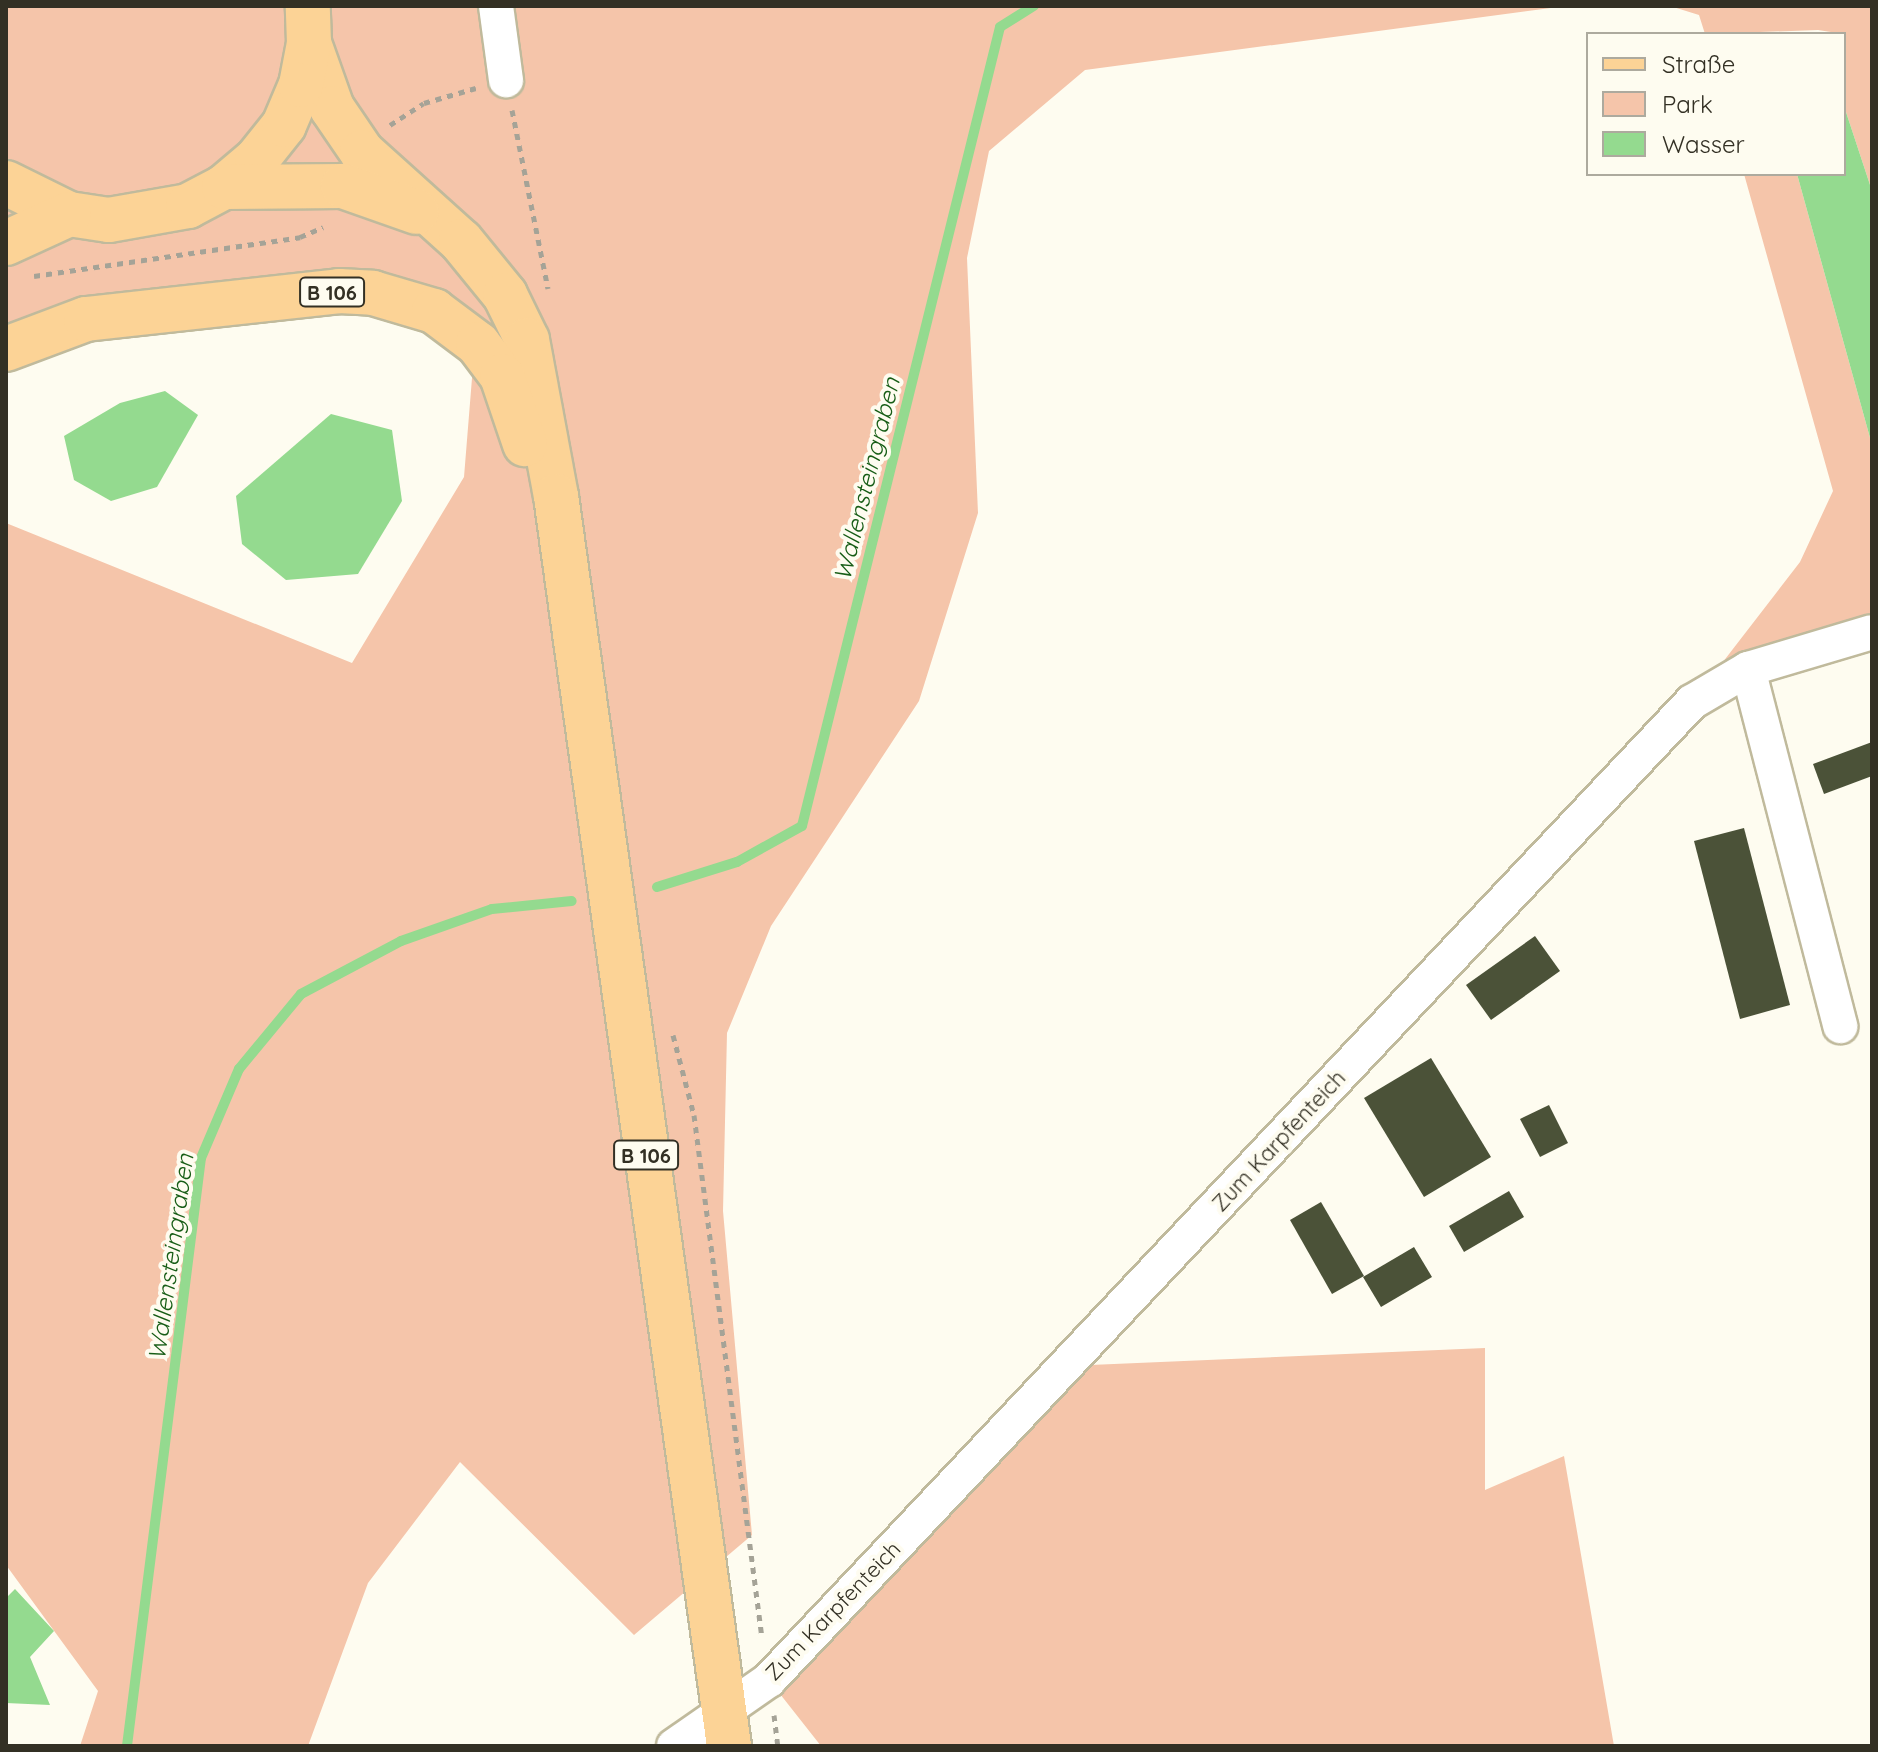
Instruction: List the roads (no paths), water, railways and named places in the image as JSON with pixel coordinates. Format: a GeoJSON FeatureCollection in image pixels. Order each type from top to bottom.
{"type":"FeatureCollection","features":[{"type":"Feature","properties":{"kind":"main road","name":"B 106"},"geometry":{"type":"LineString","coordinates":[[6,183],[69,214],[109,220],[149,217],[188,206],[224,187],[257,159],[284,125],[301,85],[309,24]]}},
{"type":"Feature","properties":{"kind":"main road","name":"B 106"},"geometry":{"type":"LineString","coordinates":[[309,24],[332,108],[362,152],[461,241],[505,295],[527,340],[556,496],[726,1728]]}},
{"type":"Feature","properties":{"kind":"main road","name":"B 106"},"geometry":{"type":"LineString","coordinates":[[224,187],[343,186],[409,206],[461,241]]}},
{"type":"Feature","properties":{"kind":"main road"},"geometry":{"type":"LineString","coordinates":[[6,243],[69,214]]}},
{"type":"Feature","properties":{"kind":"main road","name":"B 106"},"geometry":{"type":"LineString","coordinates":[[6,349],[86,319],[155,310],[339,291],[415,303],[451,321],[491,359],[502,376],[529,458],[556,496]]}},
{"type":"Feature","properties":{"kind":"street"},"geometry":{"type":"LineString","coordinates":[[496,6],[506,80]]}},
{"type":"Feature","properties":{"kind":"street","name":"Zum Karpfenteich"},"geometry":{"type":"LineString","coordinates":[[674,1746],[726,1728],[1692,702],[1748,669],[1872,632]]}},
{"type":"Feature","properties":{"kind":"street"},"geometry":{"type":"LineString","coordinates":[[1748,669],[1840,1026]]}},
{"type":"Feature","properties":{"kind":"water"},"geometry":{"type":"Polygon","coordinates":[[[1846,112],[1872,191],[1872,445],[1798,176],[1846,176],[1846,112]]]}},
{"type":"Feature","properties":{"kind":"water"},"geometry":{"type":"Polygon","coordinates":[[[165,391],[198,415],[157,487],[111,501],[74,480],[64,436],[120,403],[165,391]]]}},
{"type":"Feature","properties":{"kind":"water"},"geometry":{"type":"Polygon","coordinates":[[[331,414],[392,430],[402,501],[358,574],[286,580],[242,544],[236,496],[331,414]]]}},
{"type":"Feature","properties":{"kind":"water"},"geometry":{"type":"Polygon","coordinates":[[[15,1589],[54,1631],[30,1657],[50,1705],[6,1703],[6,1598],[15,1589]]]}},
{"type":"Feature","properties":{"kind":"waterway","name":"Wallensteingraben"},"geometry":{"type":"LineString","coordinates":[[657,887],[737,862],[802,826],[1000,27],[1034,6]]}},
{"type":"Feature","properties":{"kind":"waterway","name":"Wallensteingraben"},"geometry":{"type":"LineString","coordinates":[[127,1746],[201,1158],[239,1069],[301,994],[401,941],[492,909],[572,901]]}}]}
